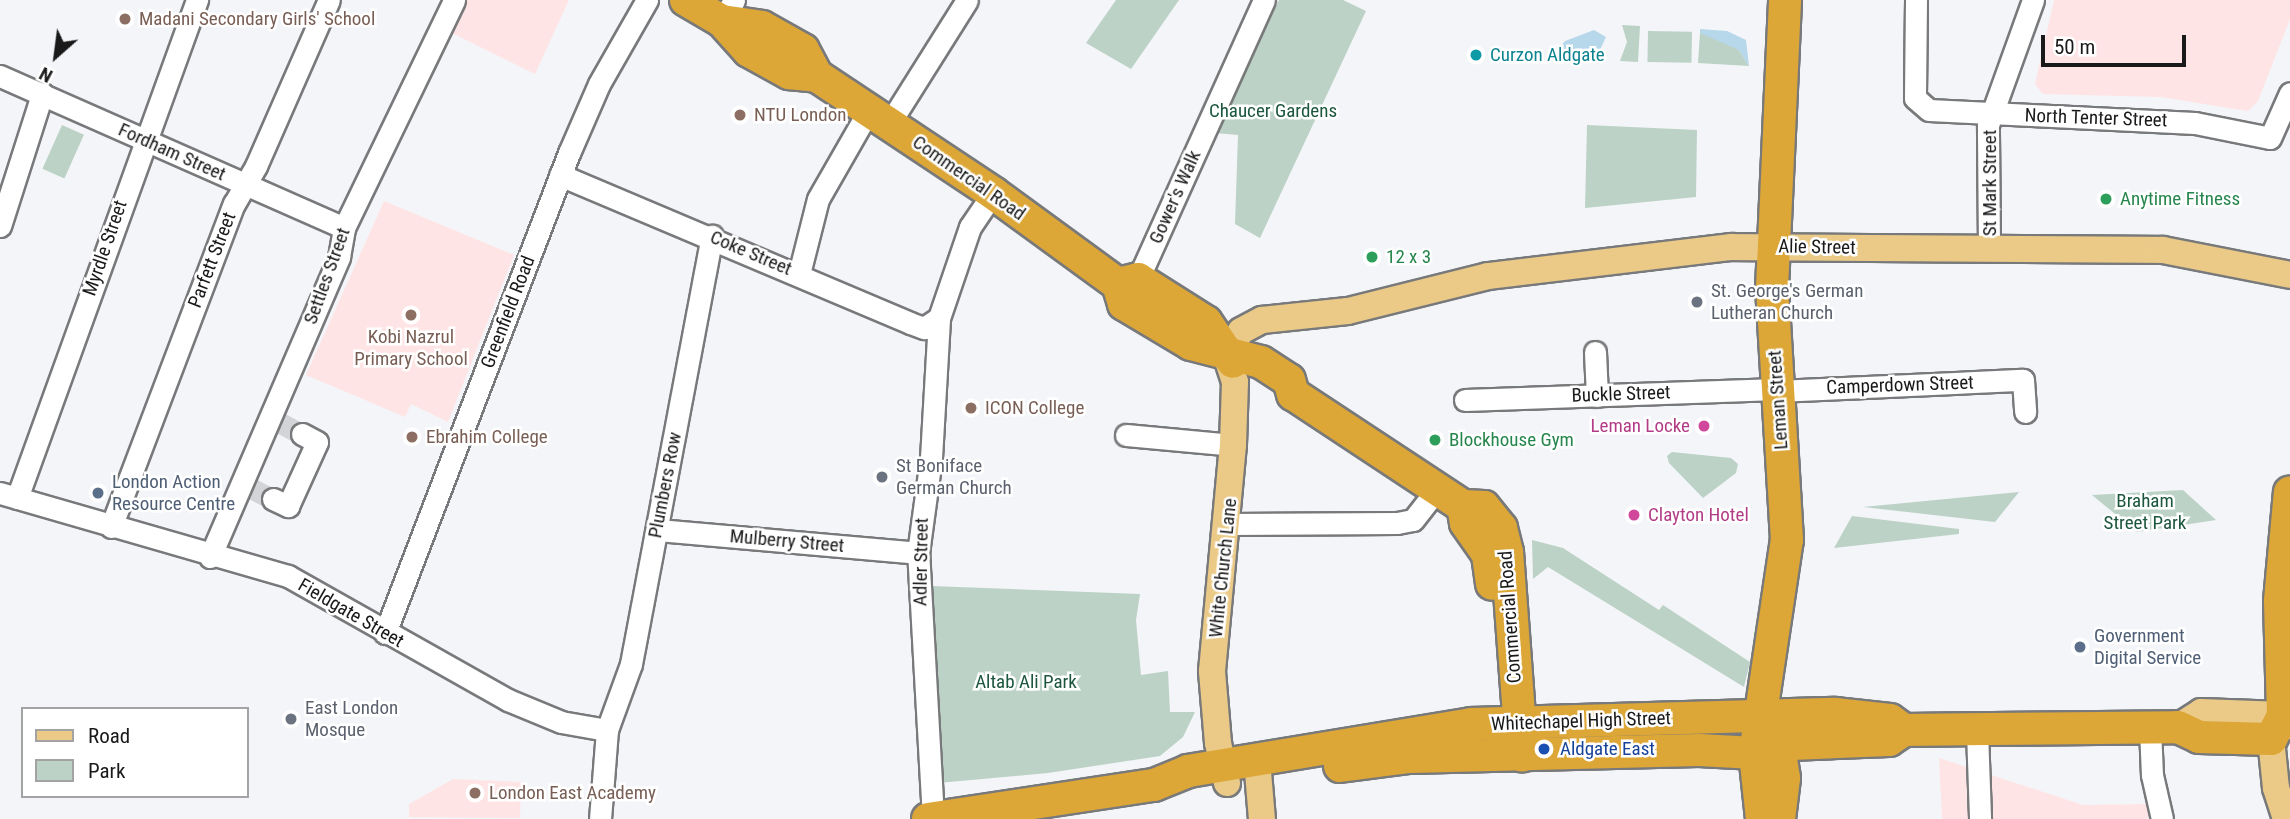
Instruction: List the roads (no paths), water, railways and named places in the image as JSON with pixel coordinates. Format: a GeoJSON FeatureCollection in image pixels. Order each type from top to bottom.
{"type":"FeatureCollection","features":[{"type":"Feature","properties":{"kind":"highway","name":"Commercial Road"},"geometry":{"type":"LineString","coordinates":[[686,0],[728,10],[749,51],[789,73],[817,76],[1128,282],[1124,304],[1191,344],[1261,362],[1289,380],[1293,394],[1450,497],[1484,546],[1492,572],[1494,690],[1510,723],[1515,756]]}},
{"type":"Feature","properties":{"kind":"highway","name":"Leman Street"},"geometry":{"type":"LineString","coordinates":[[1768,742],[1786,557],[1772,246],[1786,0]]}},
{"type":"Feature","properties":{"kind":"highway"},"geometry":{"type":"LineString","coordinates":[[2285,726],[2280,601],[2290,492]]}},
{"type":"Feature","properties":{"kind":"highway","name":"Whitechapel High Street"},"geometry":{"type":"LineString","coordinates":[[1259,770],[1390,758],[1699,750],[1768,742],[1856,715],[1890,719],[1903,730]]}},
{"type":"Feature","properties":{"kind":"highway","name":"Whitechapel High Street"},"geometry":{"type":"LineString","coordinates":[[1259,770],[1406,732],[1510,723],[1598,722],[1768,742],[1852,758],[1874,741],[1889,740],[1903,730],[2164,727],[2199,737],[2285,726]]}},
{"type":"Feature","properties":{"kind":"highway"},"geometry":{"type":"LineString","coordinates":[[1762,819],[1768,742]]}},
{"type":"Feature","properties":{"kind":"highway"},"geometry":{"type":"LineString","coordinates":[[1768,742],[1779,819]]}},
{"type":"Feature","properties":{"kind":"highway"},"geometry":{"type":"LineString","coordinates":[[931,819],[1167,783],[1180,789],[1225,774],[1259,770]]}},
{"type":"Feature","properties":{"kind":"main road","name":"Alie Street"},"geometry":{"type":"LineString","coordinates":[[1226,354],[1241,331],[1262,320],[1348,311],[1488,276],[1772,246],[2163,250],[2290,275]]}},
{"type":"Feature","properties":{"kind":"main road","name":"White Church Lane"},"geometry":{"type":"LineString","coordinates":[[1225,774],[1212,671],[1229,524],[1233,445],[1235,382],[1226,354]]}},
{"type":"Feature","properties":{"kind":"main road"},"geometry":{"type":"LineString","coordinates":[[2285,726],[2276,788],[2286,819]]}},
{"type":"Feature","properties":{"kind":"main road"},"geometry":{"type":"LineString","coordinates":[[1259,770],[1262,819]]}},
{"type":"Feature","properties":{"kind":"street","name":"Myrdle Street"},"geometry":{"type":"LineString","coordinates":[[8,496],[197,0]]}},
{"type":"Feature","properties":{"kind":"street","name":"Parfett Street"},"geometry":{"type":"LineString","coordinates":[[111,527],[233,204],[246,184],[329,0]]}},
{"type":"Feature","properties":{"kind":"street","name":"Settles Street"},"geometry":{"type":"LineString","coordinates":[[210,556],[275,420],[339,257],[344,228],[454,0]]}},
{"type":"Feature","properties":{"kind":"street","name":"Greenfield Road"},"geometry":{"type":"LineString","coordinates":[[385,633],[560,175],[599,84],[647,0]]}},
{"type":"Feature","properties":{"kind":"street"},"geometry":{"type":"LineString","coordinates":[[799,274],[818,199],[967,0]]}},
{"type":"Feature","properties":{"kind":"street","name":"Gower's Walk"},"geometry":{"type":"LineString","coordinates":[[1128,282],[1264,0]]}},
{"type":"Feature","properties":{"kind":"street","name":"North Tenter Street"},"geometry":{"type":"LineString","coordinates":[[1916,0],[1915,98],[1922,106],[1992,114],[2195,122],[2270,138],[2290,93]]}},
{"type":"Feature","properties":{"kind":"street","name":"St Mark Street"},"geometry":{"type":"LineString","coordinates":[[1989,248],[1988,125],[2033,0]]}},
{"type":"Feature","properties":{"kind":"street","name":"Fordham Street"},"geometry":{"type":"LineString","coordinates":[[0,76],[344,228]]}},
{"type":"Feature","properties":{"kind":"street"},"geometry":{"type":"LineString","coordinates":[[0,226],[42,94]]}},
{"type":"Feature","properties":{"kind":"street","name":"Coke Street"},"geometry":{"type":"LineString","coordinates":[[560,175],[712,236],[924,328],[939,318]]}},
{"type":"Feature","properties":{"kind":"street","name":"Adler Street"},"geometry":{"type":"LineString","coordinates":[[931,819],[918,554],[931,458],[939,318],[970,227],[993,193]]}},
{"type":"Feature","properties":{"kind":"street","name":"Plumbers Row"},"geometry":{"type":"LineString","coordinates":[[607,730],[631,664],[712,236]]}},
{"type":"Feature","properties":{"kind":"street"},"geometry":{"type":"LineString","coordinates":[[1595,352],[1597,396]]}},
{"type":"Feature","properties":{"kind":"street","name":"Camperdown Street"},"geometry":{"type":"LineString","coordinates":[[1777,390],[2023,380],[2025,412]]}},
{"type":"Feature","properties":{"kind":"street","name":"Buckle Street"},"geometry":{"type":"LineString","coordinates":[[1465,400],[1777,390]]}},
{"type":"Feature","properties":{"kind":"street"},"geometry":{"type":"LineString","coordinates":[[273,499],[288,506],[317,442],[302,434]]}},
{"type":"Feature","properties":{"kind":"street"},"geometry":{"type":"LineString","coordinates":[[1126,435],[1233,445]]}},
{"type":"Feature","properties":{"kind":"street","name":"Fieldgate Street"},"geometry":{"type":"LineString","coordinates":[[8,496],[210,556],[288,576],[508,700],[561,722],[607,730]]}},
{"type":"Feature","properties":{"kind":"street"},"geometry":{"type":"LineString","coordinates":[[1229,524],[1397,523],[1413,520],[1450,497]]}},
{"type":"Feature","properties":{"kind":"street","name":"Mulberry Street"},"geometry":{"type":"LineString","coordinates":[[657,530],[918,554]]}},
{"type":"Feature","properties":{"kind":"street"},"geometry":{"type":"LineString","coordinates":[[2162,819],[2152,775],[2164,727]]}},
{"type":"Feature","properties":{"kind":"street"},"geometry":{"type":"LineString","coordinates":[[600,819],[607,730]]}},
{"type":"Feature","properties":{"kind":"street"},"geometry":{"type":"LineString","coordinates":[[1977,731],[1980,819]]}},
{"type":"Feature","properties":{"kind":"water"},"geometry":{"type":"Polygon","coordinates":[[[1700,29],[1727,31],[1746,40],[1749,66],[1739,50],[1700,33],[1700,29]]]}},
{"type":"Feature","properties":{"kind":"water"},"geometry":{"type":"Polygon","coordinates":[[[1594,30],[1606,37],[1600,50],[1549,60],[1565,41],[1594,30]]]}},
{"type":"Feature","properties":{"kind":"tunnel"},"geometry":{"type":"LineString","coordinates":[[279,422],[302,434]]}},
{"type":"Feature","properties":{"kind":"tunnel"},"geometry":{"type":"LineString","coordinates":[[249,487],[273,499]]}},
{"type":"Feature","properties":{"kind":"place","name":"Madani Secondary Girls' School"},"geometry":{"type":"Point","coordinates":[125,19]}},
{"type":"Feature","properties":{"kind":"place","name":"Curzon Aldgate"},"geometry":{"type":"Point","coordinates":[1476,55]}},
{"type":"Feature","properties":{"kind":"place","name":"NTU London"},"geometry":{"type":"Point","coordinates":[740,115]}},
{"type":"Feature","properties":{"kind":"place","name":"Anytime Fitness"},"geometry":{"type":"Point","coordinates":[2106,199]}},
{"type":"Feature","properties":{"kind":"place","name":"12 x 3"},"geometry":{"type":"Point","coordinates":[1372,257]}},
{"type":"Feature","properties":{"kind":"place","name":"St. George's German Lutheran Church"},"geometry":{"type":"Point","coordinates":[1697,302]}},
{"type":"Feature","properties":{"kind":"place","name":"Kobi Nazrul Primary School"},"geometry":{"type":"Point","coordinates":[411,315]}},
{"type":"Feature","properties":{"kind":"place","name":"ICON College"},"geometry":{"type":"Point","coordinates":[971,408]}},
{"type":"Feature","properties":{"kind":"place","name":"Leman Locke"},"geometry":{"type":"Point","coordinates":[1704,426]}},
{"type":"Feature","properties":{"kind":"place","name":"Ebrahim College"},"geometry":{"type":"Point","coordinates":[412,437]}},
{"type":"Feature","properties":{"kind":"place","name":"Blockhouse Gym"},"geometry":{"type":"Point","coordinates":[1435,440]}},
{"type":"Feature","properties":{"kind":"place","name":"St Boniface German Church"},"geometry":{"type":"Point","coordinates":[882,477]}},
{"type":"Feature","properties":{"kind":"place","name":"London Action Resource Centre"},"geometry":{"type":"Point","coordinates":[98,493]}},
{"type":"Feature","properties":{"kind":"place","name":"Clayton Hotel"},"geometry":{"type":"Point","coordinates":[1634,515]}},
{"type":"Feature","properties":{"kind":"place","name":"Government Digital Service"},"geometry":{"type":"Point","coordinates":[2080,647]}},
{"type":"Feature","properties":{"kind":"place","name":"East London Mosque"},"geometry":{"type":"Point","coordinates":[291,719]}},
{"type":"Feature","properties":{"kind":"place","name":"Aldgate East"},"geometry":{"type":"Point","coordinates":[1544,749]}},
{"type":"Feature","properties":{"kind":"place","name":"London East Academy"},"geometry":{"type":"Point","coordinates":[475,793]}},
{"type":"Feature","properties":{"kind":"park label","name":"Chaucer Gardens"},"geometry":{"type":"Point","coordinates":[1273,111]}},
{"type":"Feature","properties":{"kind":"park label","name":"Braham Street Park"},"geometry":{"type":"Point","coordinates":[2145,512]}},
{"type":"Feature","properties":{"kind":"park label","name":"Altab Ali Park"},"geometry":{"type":"Point","coordinates":[1026,682]}}]}
